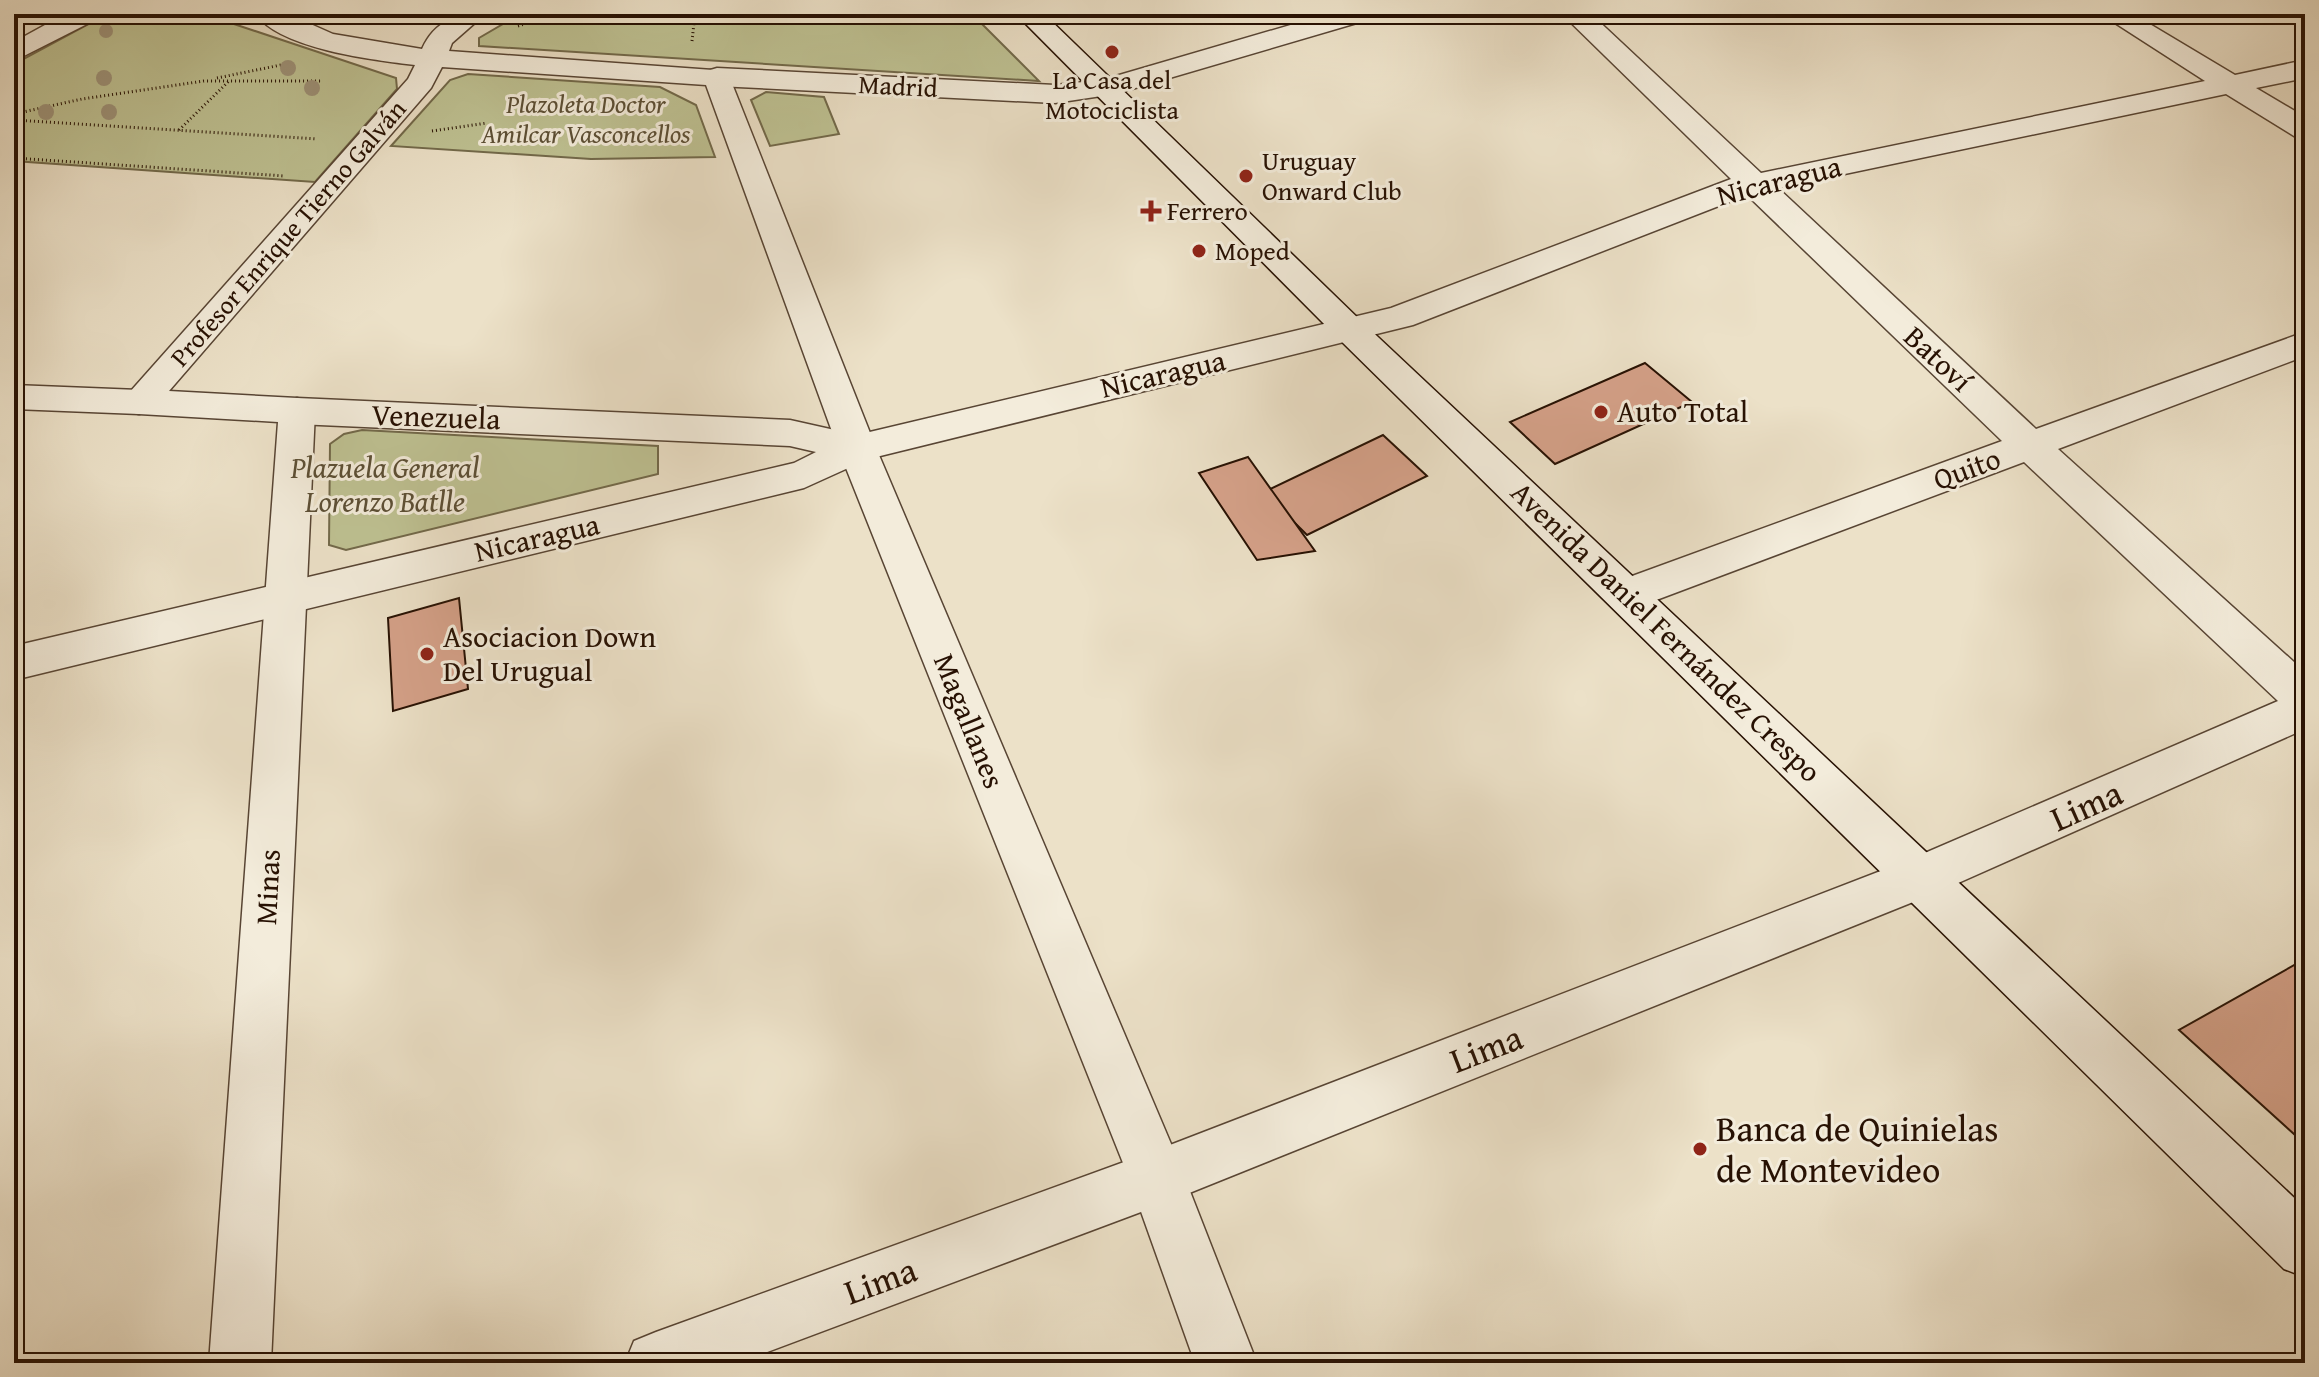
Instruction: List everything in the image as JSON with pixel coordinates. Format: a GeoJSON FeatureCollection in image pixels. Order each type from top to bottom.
{"type":"FeatureCollection","features":[{"type":"Feature","properties":{"kind":"street"},"geometry":{"type":"LineString","coordinates":[[14,30],[39,14]]}},
{"type":"Feature","properties":{"kind":"street"},"geometry":{"type":"LineString","coordinates":[[14,53],[85,14]]}},
{"type":"Feature","properties":{"kind":"street","name":"Madrid"},"geometry":{"type":"LineString","coordinates":[[269,14],[282,23],[333,43],[429,58],[717,77],[1055,94],[1105,88],[1357,14]]}},
{"type":"Feature","properties":{"kind":"street"},"geometry":{"type":"LineString","coordinates":[[291,14],[373,14]]}},
{"type":"Feature","properties":{"kind":"street","name":"Profesor Enrique Tierno Galván"},"geometry":{"type":"LineString","coordinates":[[139,402],[421,82],[440,39],[472,14]]}},
{"type":"Feature","properties":{"kind":"street","name":"Avenida Daniel Fernández Crespo"},"geometry":{"type":"LineString","coordinates":[[1029,14],[1350,330],[2305,1248]]}},
{"type":"Feature","properties":{"kind":"street","name":"Batoví"},"geometry":{"type":"LineString","coordinates":[[1575,14],[2031,446],[2305,699]]}},
{"type":"Feature","properties":{"kind":"street"},"geometry":{"type":"LineString","coordinates":[[2114,14],[2305,130]]}},
{"type":"Feature","properties":{"kind":"street","name":"Nicaragua"},"geometry":{"type":"LineString","coordinates":[[14,663],[804,474],[857,448],[1401,317],[1730,189],[2305,69]]}},
{"type":"Feature","properties":{"kind":"street","name":"Magallanes"},"geometry":{"type":"LineString","coordinates":[[717,77],[857,448],[1157,1178],[1226,1363]]}},
{"type":"Feature","properties":{"kind":"street","name":"Quito"},"geometry":{"type":"LineString","coordinates":[[1628,594],[2305,343]]}},
{"type":"Feature","properties":{"kind":"street","name":"Venezuela"},"geometry":{"type":"LineString","coordinates":[[14,397],[790,433],[857,448]]}},
{"type":"Feature","properties":{"kind":"street","name":"Minas"},"geometry":{"type":"LineString","coordinates":[[240,1363],[297,411]]}},
{"type":"Feature","properties":{"kind":"street","name":"Lima"},"geometry":{"type":"LineString","coordinates":[[656,1363],[1157,1178],[1921,877],[2305,709]]}},
{"type":"Feature","properties":{"kind":"path"},"geometry":{"type":"LineString","coordinates":[[14,117],[82,99],[204,81],[290,63]]}},
{"type":"Feature","properties":{"kind":"path"},"geometry":{"type":"LineString","coordinates":[[204,81],[332,81]]}},
{"type":"Feature","properties":{"kind":"path"},"geometry":{"type":"LineString","coordinates":[[179,130],[230,81]]}},
{"type":"Feature","properties":{"kind":"path"},"geometry":{"type":"LineString","coordinates":[[14,117],[331,140]]}},
{"type":"Feature","properties":{"kind":"path"},"geometry":{"type":"LineString","coordinates":[[430,131],[487,123]]}},
{"type":"Feature","properties":{"kind":"path"},"geometry":{"type":"LineString","coordinates":[[14,158],[297,177]]}},
{"type":"Feature","properties":{"kind":"green space"},"geometry":{"type":"Polygon","coordinates":[[[107,14],[204,14],[396,78],[397,89],[315,182],[14,161],[14,64],[107,14]]]}},
{"type":"Feature","properties":{"kind":"green space"},"geometry":{"type":"Polygon","coordinates":[[[520,14],[972,14],[1039,81],[479,46],[479,38],[520,14]]]}},
{"type":"Feature","properties":{"kind":"green space","name":"Plazoleta Doctor Amilcar Vasconcellos"},"geometry":{"type":"Polygon","coordinates":[[[468,74],[660,87],[696,105],[715,157],[591,159],[391,146],[450,80],[468,74]]]}},
{"type":"Feature","properties":{"kind":"green space"},"geometry":{"type":"Polygon","coordinates":[[[766,92],[824,97],[839,134],[770,146],[751,100],[766,92]]]}},
{"type":"Feature","properties":{"kind":"green space","name":"Plazuela General Lorenzo Batlle"},"geometry":{"type":"Polygon","coordinates":[[[362,430],[658,446],[658,474],[346,550],[329,545],[330,444],[344,434],[362,430]]]}},
{"type":"Feature","properties":{"kind":"building","name":"Auto Total"},"geometry":{"type":"Polygon","coordinates":[[[1645,363],[1692,402],[1555,464],[1510,422],[1645,363]]]}},
{"type":"Feature","properties":{"kind":"building"},"geometry":{"type":"Polygon","coordinates":[[[1383,435],[1427,476],[1307,535],[1264,492],[1383,435]]]}},
{"type":"Feature","properties":{"kind":"building"},"geometry":{"type":"Polygon","coordinates":[[[1248,457],[1315,551],[1257,560],[1199,473],[1248,457]]]}},
{"type":"Feature","properties":{"kind":"building","name":"Asociacion Down Del Urugual"},"geometry":{"type":"Polygon","coordinates":[[[459,598],[468,689],[393,711],[388,618],[459,598]]]}},
{"type":"Feature","properties":{"kind":"building"},"geometry":{"type":"Polygon","coordinates":[[[2305,959],[2305,1144],[2179,1030],[2305,959]]]}},
{"type":"Feature","properties":{"kind":"place","name":"La Casa del Motociclista"},"geometry":{"type":"Point","coordinates":[1112,52]}},
{"type":"Feature","properties":{"kind":"place","name":"Uruguay Onward Club"},"geometry":{"type":"Point","coordinates":[1246,176]}},
{"type":"Feature","properties":{"kind":"place","name":"Ferrero"},"geometry":{"type":"Point","coordinates":[1151,211]}},
{"type":"Feature","properties":{"kind":"place","name":"Moped"},"geometry":{"type":"Point","coordinates":[1199,251]}},
{"type":"Feature","properties":{"kind":"place","name":"Auto Total"},"geometry":{"type":"Point","coordinates":[1601,412]}},
{"type":"Feature","properties":{"kind":"place","name":"Asociacion Down Del Urugual"},"geometry":{"type":"Point","coordinates":[427,654]}},
{"type":"Feature","properties":{"kind":"place","name":"Banca de Quinielas de Montevideo"},"geometry":{"type":"Point","coordinates":[1700,1149]}}]}
